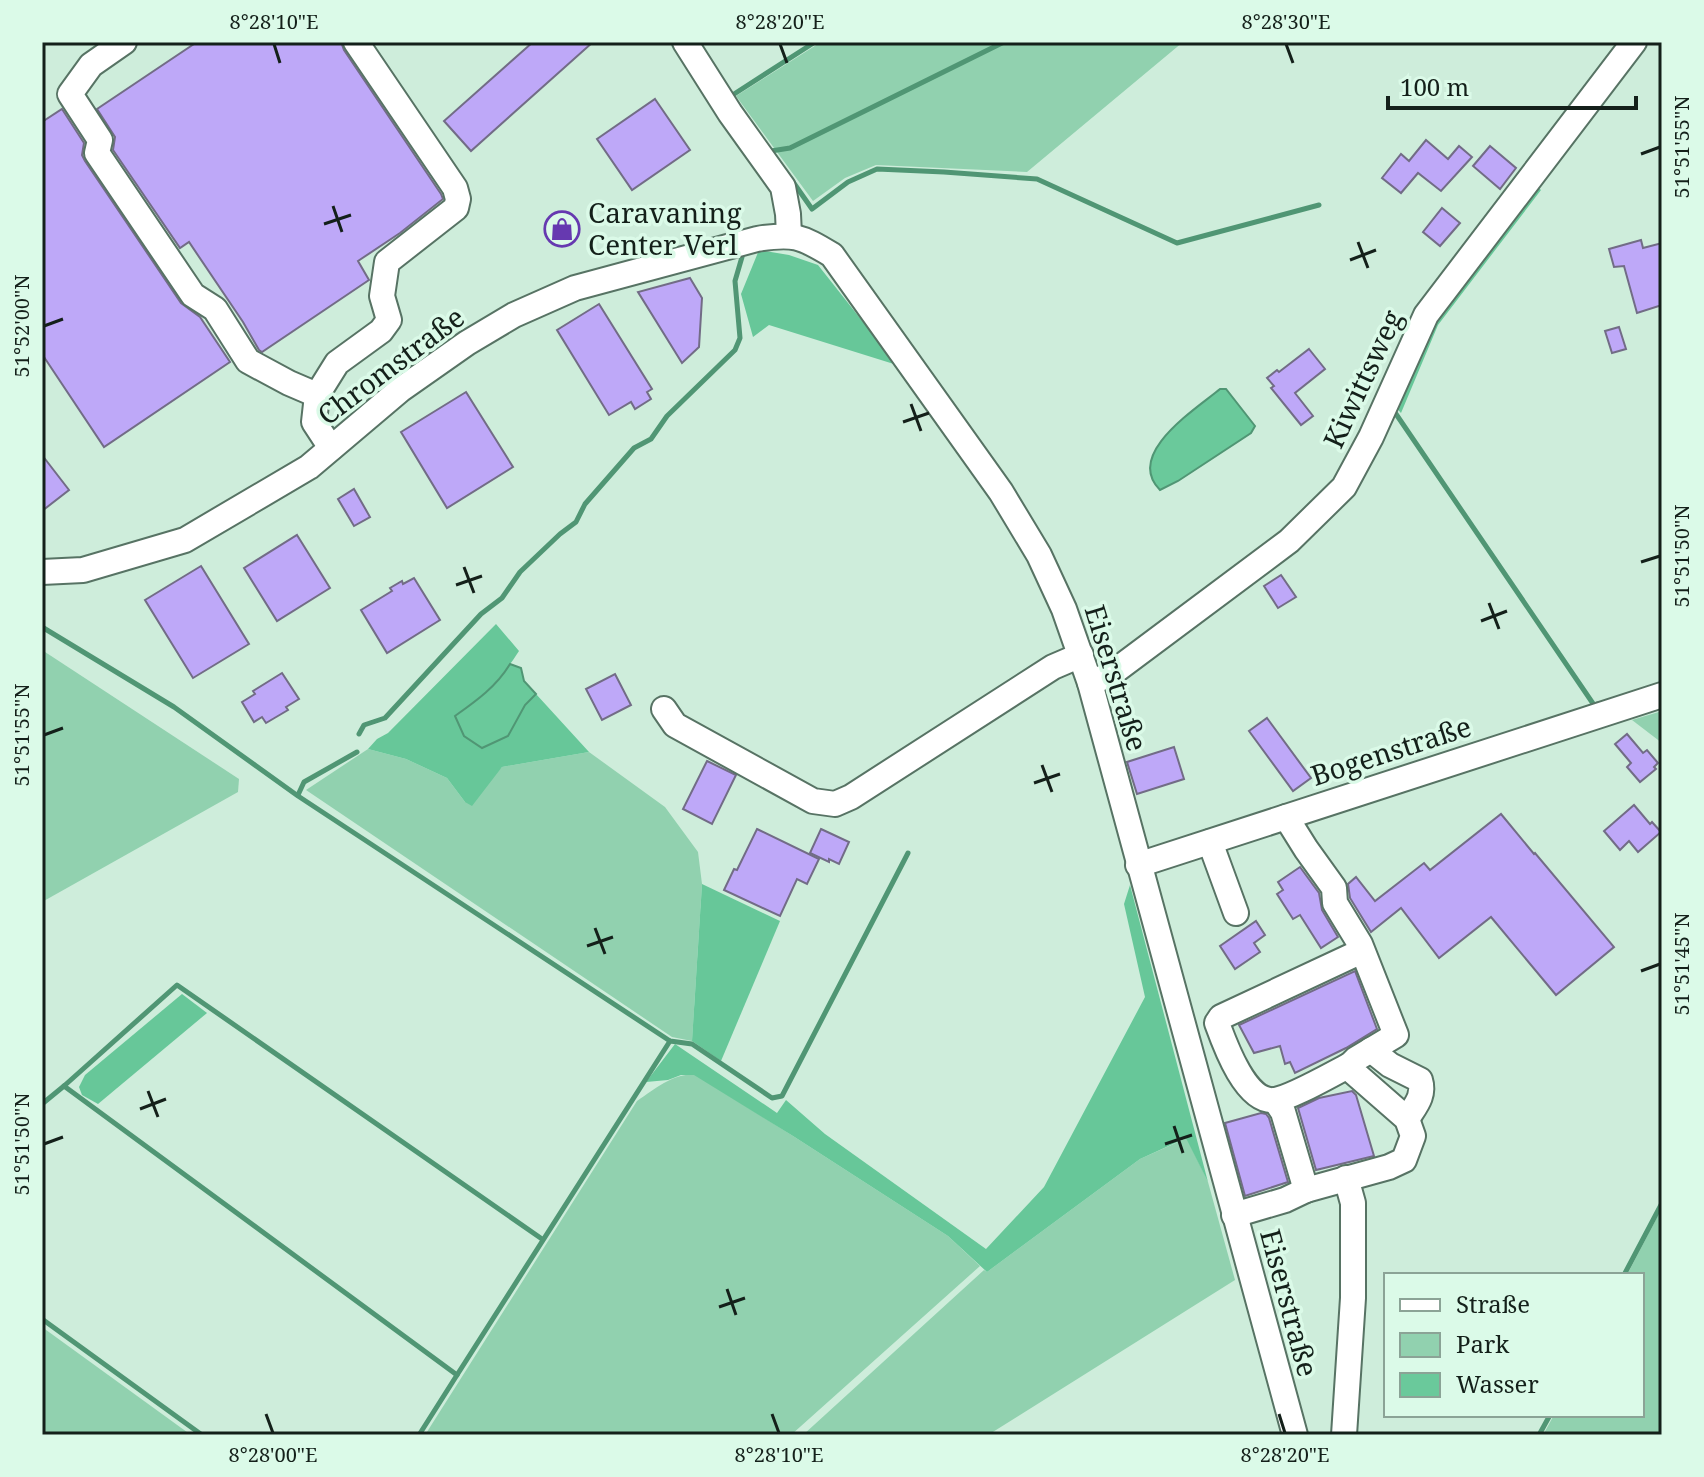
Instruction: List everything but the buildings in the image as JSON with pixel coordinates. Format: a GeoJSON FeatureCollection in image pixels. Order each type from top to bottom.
{"type":"FeatureCollection","features":[{"type":"Feature","properties":{"kind":"street"},"geometry":{"type":"LineString","coordinates":[[124,42],[91,65],[70,94],[100,140],[97,153],[193,295],[215,309],[248,361],[317,395]]}},
{"type":"Feature","properties":{"kind":"street"},"geometry":{"type":"LineString","coordinates":[[331,448],[314,422],[317,395],[337,363],[381,331],[389,320],[382,296],[387,262],[456,208],[458,199],[455,188],[356,42]]}},
{"type":"Feature","properties":{"kind":"street"},"geometry":{"type":"LineString","coordinates":[[685,42],[730,113],[783,187],[789,235]]}},
{"type":"Feature","properties":{"kind":"street","name":"Kiwittsweg"},"geometry":{"type":"LineString","coordinates":[[1090,683],[1111,674],[1289,541],[1344,487],[1371,437],[1426,315],[1634,42]]}},
{"type":"Feature","properties":{"kind":"street","name":"Chromstraße"},"geometry":{"type":"LineString","coordinates":[[42,572],[83,570],[185,540],[309,467],[400,390],[467,343],[514,315],[575,288],[757,239],[789,235]]}},
{"type":"Feature","properties":{"kind":"street","name":"Eiserstraße"},"geometry":{"type":"LineString","coordinates":[[789,235],[806,239],[832,255],[1001,492],[1039,555],[1064,609],[1090,683],[1295,1435]]}},
{"type":"Feature","properties":{"kind":"street"},"geometry":{"type":"LineString","coordinates":[[664,709],[675,725],[813,801],[835,804],[851,797],[1053,667],[1081,655]]}},
{"type":"Feature","properties":{"kind":"street","name":"Bogenstraße"},"geometry":{"type":"LineString","coordinates":[[1138,865],[1662,695]]}},
{"type":"Feature","properties":{"kind":"street"},"geometry":{"type":"LineString","coordinates":[[1286,817],[1334,888],[1335,903],[1360,944],[1396,1035],[1350,1065],[1275,1100],[1255,1094],[1244,1081],[1217,1023],[1221,1017],[1362,951]]}},
{"type":"Feature","properties":{"kind":"street"},"geometry":{"type":"LineString","coordinates":[[1210,842],[1236,913]]}},
{"type":"Feature","properties":{"kind":"street"},"geometry":{"type":"LineString","coordinates":[[1371,1050],[1390,1065],[1420,1080],[1421,1097],[1407,1119]]}},
{"type":"Feature","properties":{"kind":"street"},"geometry":{"type":"LineString","coordinates":[[1234,1215],[1404,1160],[1413,1136],[1407,1119],[1352,1071],[1350,1065]]}},
{"type":"Feature","properties":{"kind":"street"},"geometry":{"type":"LineString","coordinates":[[1275,1100],[1283,1112],[1306,1190]]}},
{"type":"Feature","properties":{"kind":"street"},"geometry":{"type":"LineString","coordinates":[[1344,1435],[1353,1270],[1353,1203],[1346,1178]]}},
{"type":"Feature","properties":{"kind":"green space"},"geometry":{"type":"Polygon","coordinates":[[[821,42],[1183,42],[1027,172],[876,165],[845,178],[813,201],[736,96],[821,42]]]}},
{"type":"Feature","properties":{"kind":"green space"},"geometry":{"type":"Polygon","coordinates":[[[42,650],[239,779],[238,792],[42,902],[42,650]]]}},
{"type":"Feature","properties":{"kind":"green space"},"geometry":{"type":"Polygon","coordinates":[[[1662,711],[1662,743],[1632,720],[1662,711]]]}},
{"type":"Feature","properties":{"kind":"green space"},"geometry":{"type":"Polygon","coordinates":[[[368,749],[406,759],[447,778],[465,802],[502,767],[589,752],[665,807],[698,852],[702,884],[692,1041],[672,1037],[306,790],[368,749]]]}},
{"type":"Feature","properties":{"kind":"green space"},"geometry":{"type":"Polygon","coordinates":[[[694,1074],[948,1236],[980,1266],[791,1435],[425,1435],[637,1101],[671,1080],[694,1074]]]}},
{"type":"Feature","properties":{"kind":"green space"},"geometry":{"type":"Polygon","coordinates":[[[1187,1138],[1208,1182],[1235,1280],[988,1435],[803,1435],[984,1270],[987,1272],[1140,1159],[1187,1138]]]}},
{"type":"Feature","properties":{"kind":"green space"},"geometry":{"type":"Polygon","coordinates":[[[1662,1208],[1662,1435],[1543,1435],[1553,1417],[1644,1417],[1644,1273],[1628,1273],[1662,1208]]]}},
{"type":"Feature","properties":{"kind":"green space"},"geometry":{"type":"Polygon","coordinates":[[[42,1327],[191,1435],[42,1435],[42,1327]]]}},
{"type":"Feature","properties":{"kind":"shaded area"},"geometry":{"type":"Polygon","coordinates":[[[1533,183],[1541,190],[1438,325],[1401,413],[1391,402],[1429,318],[1533,183]]]}},
{"type":"Feature","properties":{"kind":"shaded area"},"geometry":{"type":"Polygon","coordinates":[[[759,250],[789,255],[818,265],[897,365],[769,325],[753,337],[741,294],[759,250]]]}},
{"type":"Feature","properties":{"kind":"shaded area"},"geometry":{"type":"Polygon","coordinates":[[[496,624],[519,651],[491,687],[455,716],[508,736],[525,704],[536,694],[589,752],[502,767],[472,806],[465,802],[447,778],[406,759],[368,749],[388,733],[496,624]]]}},
{"type":"Feature","properties":{"kind":"shaded area"},"geometry":{"type":"Polygon","coordinates":[[[702,884],[780,921],[721,1061],[692,1041],[702,884]]]}},
{"type":"Feature","properties":{"kind":"shaded area"},"geometry":{"type":"Polygon","coordinates":[[[1130,885],[1208,1182],[1186,1138],[1140,1159],[987,1272],[948,1236],[694,1075],[646,1082],[675,1044],[777,1113],[786,1100],[825,1134],[986,1249],[1044,1187],[1145,997],[1124,904],[1130,885]]]}},
{"type":"Feature","properties":{"kind":"shaded area"},"geometry":{"type":"Polygon","coordinates":[[[182,994],[207,1013],[98,1104],[82,1095],[79,1087],[85,1075],[182,994]]]}},
{"type":"Feature","properties":{"kind":"water"},"geometry":{"type":"Polygon","coordinates":[[[1220,389],[1226,389],[1255,426],[1251,433],[1160,490],[1151,476],[1151,462],[1157,447],[1181,420],[1220,389]]]}},
{"type":"Feature","properties":{"kind":"water"},"geometry":{"type":"Polygon","coordinates":[[[510,664],[521,668],[524,681],[536,694],[525,705],[508,736],[482,748],[464,736],[455,716],[492,687],[510,664]]]}},
{"type":"Feature","properties":{"kind":"waterway"},"geometry":{"type":"LineString","coordinates":[[731,96],[815,42]]}},
{"type":"Feature","properties":{"kind":"waterway"},"geometry":{"type":"LineString","coordinates":[[771,151],[790,148],[1004,42]]}},
{"type":"Feature","properties":{"kind":"waterway"},"geometry":{"type":"LineString","coordinates":[[791,179],[812,209],[848,182],[877,169],[1037,179],[1177,243],[1319,205]]}},
{"type":"Feature","properties":{"kind":"waterway"},"geometry":{"type":"LineString","coordinates":[[359,734],[364,725],[385,718],[481,614],[502,598],[520,572],[576,522],[585,504],[634,448],[651,439],[667,416],[735,350],[740,338],[735,281],[742,257]]}},
{"type":"Feature","properties":{"kind":"waterway"},"geometry":{"type":"LineString","coordinates":[[1396,414],[1594,705],[1597,704]]}},
{"type":"Feature","properties":{"kind":"waterway"},"geometry":{"type":"LineString","coordinates":[[42,627],[174,707],[298,796],[670,1041],[692,1044],[772,1098],[782,1096],[908,853]]}},
{"type":"Feature","properties":{"kind":"waterway"},"geometry":{"type":"LineString","coordinates":[[298,795],[304,782],[357,752]]}},
{"type":"Feature","properties":{"kind":"waterway"},"geometry":{"type":"LineString","coordinates":[[42,1104],[177,985],[542,1239]]}},
{"type":"Feature","properties":{"kind":"waterway"},"geometry":{"type":"LineString","coordinates":[[64,1086],[457,1375],[670,1041]]}},
{"type":"Feature","properties":{"kind":"waterway"},"geometry":{"type":"LineString","coordinates":[[1625,1273],[1662,1203]]}},
{"type":"Feature","properties":{"kind":"waterway"},"geometry":{"type":"LineString","coordinates":[[42,1319],[202,1435]]}},
{"type":"Feature","properties":{"kind":"waterway"},"geometry":{"type":"LineString","coordinates":[[419,1435],[457,1375]]}},
{"type":"Feature","properties":{"kind":"waterway"},"geometry":{"type":"LineString","coordinates":[[1539,1435],[1549,1417]]}},
{"type":"Feature","properties":{"kind":"place","name":"Caravaning Center Verl"},"geometry":{"type":"Point","coordinates":[562,229]}}]}
